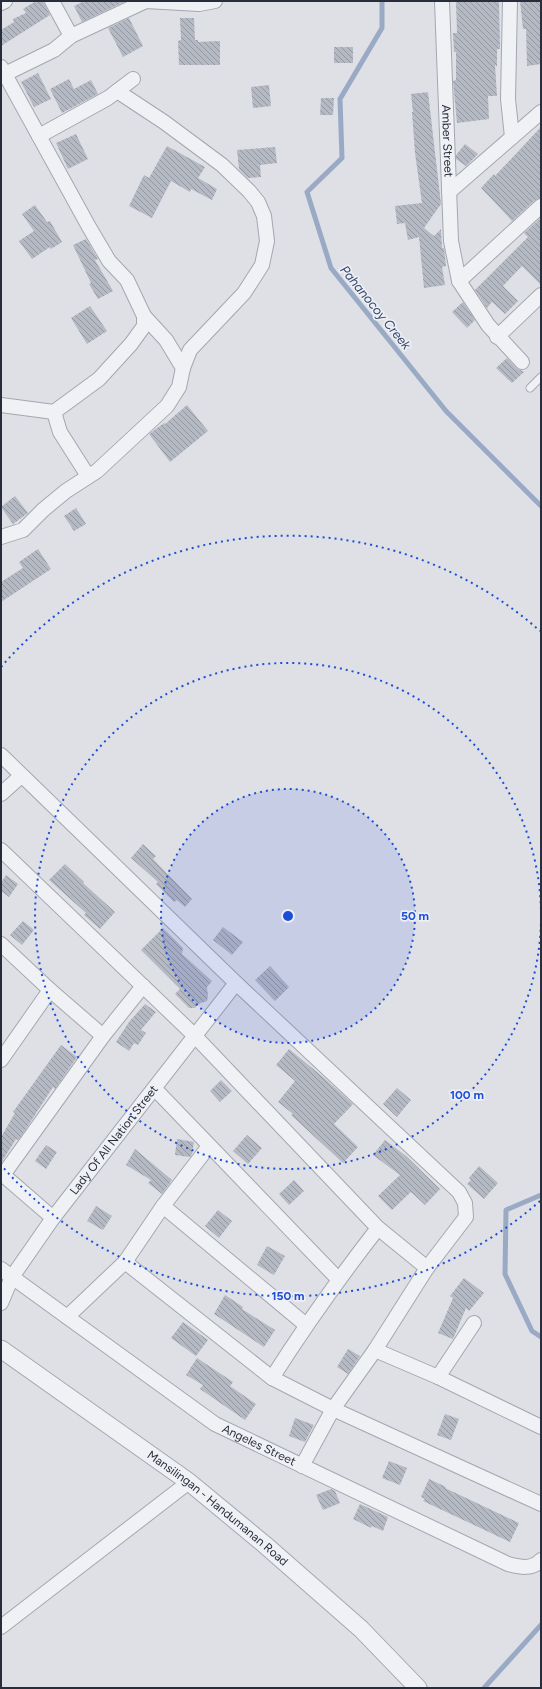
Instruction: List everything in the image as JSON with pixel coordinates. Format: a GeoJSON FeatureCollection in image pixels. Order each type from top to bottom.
{"type":"FeatureCollection","features":[{"type":"Feature","properties":{"kind":"street"},"geometry":{"type":"LineString","coordinates":[[1,3],[5,1]]}},
{"type":"Feature","properties":{"kind":"street"},"geometry":{"type":"LineString","coordinates":[[52,1],[71,36]]}},
{"type":"Feature","properties":{"kind":"street"},"geometry":{"type":"LineString","coordinates":[[183,368],[166,340],[144,316],[127,280],[109,261],[3,71],[54,50],[71,36],[146,1],[199,4],[215,1]]}},
{"type":"Feature","properties":{"kind":"street","name":"Amber Street"},"geometry":{"type":"LineString","coordinates":[[442,1],[449,192],[452,241],[459,281]]}},
{"type":"Feature","properties":{"kind":"street"},"geometry":{"type":"LineString","coordinates":[[510,1],[508,99],[512,138]]}},
{"type":"Feature","properties":{"kind":"street"},"geometry":{"type":"LineString","coordinates":[[39,136],[117,92],[133,79]]}},
{"type":"Feature","properties":{"kind":"street"},"geometry":{"type":"LineString","coordinates":[[1,537],[22,530],[66,491],[97,471],[167,406],[179,387],[183,368],[190,350],[244,292],[262,265],[267,241],[264,216],[258,202],[249,191],[222,165],[164,122],[117,92]]}},
{"type":"Feature","properties":{"kind":"street"},"geometry":{"type":"LineString","coordinates":[[449,192],[541,112]]}},
{"type":"Feature","properties":{"kind":"street"},"geometry":{"type":"LineString","coordinates":[[522,362],[497,337],[459,281],[541,206]]}},
{"type":"Feature","properties":{"kind":"street"},"geometry":{"type":"LineString","coordinates":[[497,337],[541,295]]}},
{"type":"Feature","properties":{"kind":"street"},"geometry":{"type":"LineString","coordinates":[[1,405],[54,412],[99,379],[131,344],[144,326],[144,316]]}},
{"type":"Feature","properties":{"kind":"street"},"geometry":{"type":"LineString","coordinates":[[54,412],[60,432],[88,476]]}},
{"type":"Feature","properties":{"kind":"street"},"geometry":{"type":"LineString","coordinates":[[1,755],[236,984],[459,1192],[465,1204],[466,1217],[427,1268],[334,1409],[302,1466]]}},
{"type":"Feature","properties":{"kind":"street"},"geometry":{"type":"LineString","coordinates":[[1,794],[21,776]]}},
{"type":"Feature","properties":{"kind":"street"},"geometry":{"type":"LineString","coordinates":[[1,850],[144,986],[194,1036],[378,1228],[427,1268]]}},
{"type":"Feature","properties":{"kind":"street"},"geometry":{"type":"LineString","coordinates":[[1,944],[50,990],[103,1036]]}},
{"type":"Feature","properties":{"kind":"street","name":"Lady Of All Nation Street"},"geometry":{"type":"LineString","coordinates":[[1,1303],[7,1273],[53,1218],[236,984]]}},
{"type":"Feature","properties":{"kind":"street"},"geometry":{"type":"LineString","coordinates":[[53,1218],[2,1174],[103,1036],[144,986]]}},
{"type":"Feature","properties":{"kind":"street"},"geometry":{"type":"LineString","coordinates":[[1,1060],[50,990]]}},
{"type":"Feature","properties":{"kind":"street"},"geometry":{"type":"LineString","coordinates":[[154,1089],[338,1279]]}},
{"type":"Feature","properties":{"kind":"street"},"geometry":{"type":"LineString","coordinates":[[67,1317],[124,1262],[163,1206],[209,1146]]}},
{"type":"Feature","properties":{"kind":"street"},"geometry":{"type":"LineString","coordinates":[[163,1206],[306,1325]]}},
{"type":"Feature","properties":{"kind":"street"},"geometry":{"type":"LineString","coordinates":[[272,1378],[338,1279],[378,1228]]}},
{"type":"Feature","properties":{"kind":"street"},"geometry":{"type":"LineString","coordinates":[[124,1262],[272,1378],[334,1409],[541,1504]]}},
{"type":"Feature","properties":{"kind":"street","name":"Angeles Street"},"geometry":{"type":"LineString","coordinates":[[7,1273],[215,1424],[508,1564],[524,1568],[538,1564],[541,1560]]}},
{"type":"Feature","properties":{"kind":"street"},"geometry":{"type":"LineString","coordinates":[[438,1377],[474,1323]]}},
{"type":"Feature","properties":{"kind":"street","name":"Mansilingan - Handumanan Road"},"geometry":{"type":"LineString","coordinates":[[1,1349],[189,1482],[264,1544],[361,1629],[418,1688]]}},
{"type":"Feature","properties":{"kind":"street"},"geometry":{"type":"LineString","coordinates":[[374,1350],[438,1377],[541,1427]]}},
{"type":"Feature","properties":{"kind":"street"},"geometry":{"type":"LineString","coordinates":[[1,1627],[189,1482]]}},
{"type":"Feature","properties":{"kind":"lane"},"geometry":{"type":"LineString","coordinates":[[530,388],[541,377]]}},
{"type":"Feature","properties":{"kind":"building"},"geometry":{"type":"Polygon","coordinates":[[[36,1],[43,1],[50,15],[1,46],[1,30],[14,22],[13,19],[26,13],[23,9],[36,1]]]}},
{"type":"Feature","properties":{"kind":"building"},"geometry":{"type":"Polygon","coordinates":[[[84,1],[126,1],[82,22],[74,6],[84,1]]]}},
{"type":"Feature","properties":{"kind":"building"},"geometry":{"type":"Polygon","coordinates":[[[456,1],[499,1],[500,49],[497,49],[497,67],[495,65],[497,96],[488,96],[489,119],[457,123],[453,81],[456,80],[456,52],[454,52],[453,33],[457,33],[456,1]]]}},
{"type":"Feature","properties":{"kind":"building"},"geometry":{"type":"Polygon","coordinates":[[[520,1],[541,1],[541,64],[527,66],[526,29],[523,29],[520,1]]]}},
{"type":"Feature","properties":{"kind":"building"},"geometry":{"type":"Polygon","coordinates":[[[129,18],[143,46],[123,57],[108,28],[129,18]]]}},
{"type":"Feature","properties":{"kind":"building"},"geometry":{"type":"Polygon","coordinates":[[[180,18],[194,18],[195,40],[198,40],[198,42],[220,41],[220,65],[179,65],[178,41],[181,40],[180,18]]]}},
{"type":"Feature","properties":{"kind":"building"},"geometry":{"type":"Polygon","coordinates":[[[334,47],[353,47],[353,63],[334,63],[334,47]]]}},
{"type":"Feature","properties":{"kind":"building"},"geometry":{"type":"Polygon","coordinates":[[[38,73],[51,99],[34,107],[21,82],[38,73]]]}},
{"type":"Feature","properties":{"kind":"building"},"geometry":{"type":"Polygon","coordinates":[[[69,79],[74,89],[91,80],[98,94],[62,113],[50,89],[69,79]]]}},
{"type":"Feature","properties":{"kind":"building"},"geometry":{"type":"Polygon","coordinates":[[[269,85],[271,106],[253,108],[251,87],[269,85]]]}},
{"type":"Feature","properties":{"kind":"building"},"geometry":{"type":"Polygon","coordinates":[[[428,92],[441,204],[424,228],[434,236],[441,229],[442,248],[444,248],[446,266],[442,267],[445,285],[424,288],[419,237],[408,240],[405,223],[397,224],[395,206],[422,203],[415,153],[411,94],[428,92]]]}},
{"type":"Feature","properties":{"kind":"building"},"geometry":{"type":"Polygon","coordinates":[[[321,98],[334,98],[333,115],[320,115],[321,98]]]}},
{"type":"Feature","properties":{"kind":"building"},"geometry":{"type":"Polygon","coordinates":[[[541,127],[541,198],[535,200],[512,221],[481,188],[494,174],[495,176],[541,127]]]}},
{"type":"Feature","properties":{"kind":"building"},"geometry":{"type":"Polygon","coordinates":[[[76,134],[88,159],[68,169],[56,143],[76,134]]]}},
{"type":"Feature","properties":{"kind":"building"},"geometry":{"type":"Polygon","coordinates":[[[465,144],[478,154],[466,166],[456,159],[456,155],[465,144]]]}},
{"type":"Feature","properties":{"kind":"building"},"geometry":{"type":"Polygon","coordinates":[[[167,146],[205,167],[198,178],[217,189],[212,200],[191,189],[190,192],[171,181],[152,218],[129,206],[144,175],[149,178],[167,146]]]}},
{"type":"Feature","properties":{"kind":"building"},"geometry":{"type":"Polygon","coordinates":[[[275,147],[277,163],[260,165],[261,177],[248,178],[239,169],[237,150],[275,147]]]}},
{"type":"Feature","properties":{"kind":"building"},"geometry":{"type":"Polygon","coordinates":[[[35,205],[47,222],[50,221],[62,242],[51,249],[50,247],[32,259],[19,241],[34,231],[22,214],[35,205]]]}},
{"type":"Feature","properties":{"kind":"building"},"geometry":{"type":"Polygon","coordinates":[[[541,218],[541,285],[522,266],[503,286],[518,301],[505,314],[492,302],[487,308],[475,290],[528,237],[524,233],[541,218]]]}},
{"type":"Feature","properties":{"kind":"building"},"geometry":{"type":"Polygon","coordinates":[[[86,239],[98,259],[95,260],[113,291],[98,299],[89,284],[91,283],[73,245],[86,239]]]}},
{"type":"Feature","properties":{"kind":"building"},"geometry":{"type":"Polygon","coordinates":[[[463,302],[475,320],[467,328],[452,312],[463,302]]]}},
{"type":"Feature","properties":{"kind":"building"},"geometry":{"type":"Polygon","coordinates":[[[90,306],[107,331],[87,344],[71,318],[90,306]]]}},
{"type":"Feature","properties":{"kind":"building"},"geometry":{"type":"Polygon","coordinates":[[[507,358],[516,368],[524,372],[512,383],[496,368],[507,358]]]}},
{"type":"Feature","properties":{"kind":"building"},"geometry":{"type":"Polygon","coordinates":[[[187,405],[208,431],[170,462],[149,434],[164,423],[165,424],[187,405]]]}},
{"type":"Feature","properties":{"kind":"building"},"geometry":{"type":"Polygon","coordinates":[[[15,496],[28,513],[13,524],[1,507],[15,496]]]}},
{"type":"Feature","properties":{"kind":"building"},"geometry":{"type":"Polygon","coordinates":[[[76,508],[86,524],[74,531],[64,516],[76,508]]]}},
{"type":"Feature","properties":{"kind":"building"},"geometry":{"type":"Polygon","coordinates":[[[38,549],[51,569],[1,602],[1,582],[23,568],[19,562],[38,549]]]}},
{"type":"Feature","properties":{"kind":"building"},"geometry":{"type":"Polygon","coordinates":[[[143,844],[156,856],[153,859],[192,899],[185,907],[177,900],[174,902],[156,884],[158,882],[131,858],[143,844]]]}},
{"type":"Feature","properties":{"kind":"building"},"geometry":{"type":"Polygon","coordinates":[[[65,864],[84,882],[83,883],[115,912],[100,929],[84,915],[86,913],[49,880],[65,864]]]}},
{"type":"Feature","properties":{"kind":"building"},"geometry":{"type":"Polygon","coordinates":[[[6,875],[18,884],[9,897],[1,891],[1,883],[6,875]]]}},
{"type":"Feature","properties":{"kind":"building"},"geometry":{"type":"Polygon","coordinates":[[[23,921],[34,930],[22,945],[10,935],[23,921]]]}},
{"type":"Feature","properties":{"kind":"building"},"geometry":{"type":"Polygon","coordinates":[[[223,927],[243,942],[232,955],[213,940],[223,927]]]}},
{"type":"Feature","properties":{"kind":"building"},"geometry":{"type":"Polygon","coordinates":[[[163,928],[183,948],[182,954],[212,981],[207,987],[207,1001],[198,1004],[195,1008],[189,1008],[175,994],[180,989],[141,950],[163,928]]]}},
{"type":"Feature","properties":{"kind":"building"},"geometry":{"type":"Polygon","coordinates":[[[270,966],[289,987],[275,1001],[255,980],[270,966]]]}},
{"type":"Feature","properties":{"kind":"building"},"geometry":{"type":"Polygon","coordinates":[[[145,1004],[156,1012],[141,1030],[146,1033],[138,1045],[134,1043],[129,1051],[116,1042],[129,1022],[145,1004]]]}},
{"type":"Feature","properties":{"kind":"building"},"geometry":{"type":"Polygon","coordinates":[[[61,1045],[77,1057],[55,1089],[53,1087],[22,1135],[18,1140],[16,1139],[1,1163],[1,1137],[15,1113],[13,1112],[61,1045]]]}},
{"type":"Feature","properties":{"kind":"building"},"geometry":{"type":"Polygon","coordinates":[[[289,1049],[353,1104],[334,1124],[358,1147],[343,1163],[291,1115],[293,1114],[278,1102],[295,1081],[276,1065],[289,1049]]]}},
{"type":"Feature","properties":{"kind":"building"},"geometry":{"type":"Polygon","coordinates":[[[221,1080],[232,1091],[220,1102],[210,1091],[221,1080]]]}},
{"type":"Feature","properties":{"kind":"building"},"geometry":{"type":"Polygon","coordinates":[[[397,1088],[411,1100],[397,1117],[383,1104],[397,1088]]]}},
{"type":"Feature","properties":{"kind":"building"},"geometry":{"type":"Polygon","coordinates":[[[247,1135],[262,1148],[248,1164],[233,1151],[247,1135]]]}},
{"type":"Feature","properties":{"kind":"building"},"geometry":{"type":"Polygon","coordinates":[[[177,1139],[194,1142],[190,1157],[175,1155],[177,1139]]]}},
{"type":"Feature","properties":{"kind":"building"},"geometry":{"type":"Polygon","coordinates":[[[385,1140],[406,1156],[440,1189],[425,1205],[411,1192],[392,1210],[378,1196],[400,1175],[373,1155],[385,1140]]]}},
{"type":"Feature","properties":{"kind":"building"},"geometry":{"type":"Polygon","coordinates":[[[46,1145],[57,1152],[46,1169],[35,1161],[46,1145]]]}},
{"type":"Feature","properties":{"kind":"building"},"geometry":{"type":"Polygon","coordinates":[[[135,1149],[172,1180],[162,1194],[148,1183],[151,1180],[126,1165],[135,1149]]]}},
{"type":"Feature","properties":{"kind":"building"},"geometry":{"type":"Polygon","coordinates":[[[479,1166],[498,1183],[484,1199],[467,1184],[471,1180],[469,1178],[479,1166]]]}},
{"type":"Feature","properties":{"kind":"building"},"geometry":{"type":"Polygon","coordinates":[[[294,1180],[304,1191],[289,1205],[279,1194],[294,1180]]]}},
{"type":"Feature","properties":{"kind":"building"},"geometry":{"type":"Polygon","coordinates":[[[96,1206],[112,1216],[103,1230],[87,1221],[96,1206]]]}},
{"type":"Feature","properties":{"kind":"building"},"geometry":{"type":"Polygon","coordinates":[[[218,1210],[232,1221],[219,1238],[205,1226],[218,1210]]]}},
{"type":"Feature","properties":{"kind":"building"},"geometry":{"type":"Polygon","coordinates":[[[267,1246],[285,1256],[274,1275],[257,1265],[267,1246]]]}},
{"type":"Feature","properties":{"kind":"building"},"geometry":{"type":"Polygon","coordinates":[[[464,1278],[484,1293],[469,1311],[466,1308],[453,1339],[438,1333],[453,1298],[450,1296],[464,1278]]]}},
{"type":"Feature","properties":{"kind":"building"},"geometry":{"type":"Polygon","coordinates":[[[225,1295],[243,1307],[242,1309],[275,1330],[264,1347],[214,1314],[225,1295]]]}},
{"type":"Feature","properties":{"kind":"building"},"geometry":{"type":"Polygon","coordinates":[[[183,1322],[208,1340],[196,1356],[171,1338],[183,1322]]]}},
{"type":"Feature","properties":{"kind":"building"},"geometry":{"type":"Polygon","coordinates":[[[348,1349],[360,1356],[348,1374],[337,1367],[348,1349]]]}},
{"type":"Feature","properties":{"kind":"building"},"geometry":{"type":"Polygon","coordinates":[[[197,1358],[233,1382],[230,1386],[256,1404],[245,1420],[200,1389],[203,1385],[186,1375],[197,1358]]]}},
{"type":"Feature","properties":{"kind":"building"},"geometry":{"type":"Polygon","coordinates":[[[445,1414],[459,1419],[451,1440],[437,1435],[445,1414]]]}},
{"type":"Feature","properties":{"kind":"building"},"geometry":{"type":"Polygon","coordinates":[[[295,1418],[314,1425],[305,1442],[289,1436],[295,1418]]]}},
{"type":"Feature","properties":{"kind":"building"},"geometry":{"type":"Polygon","coordinates":[[[389,1461],[407,1468],[400,1485],[382,1478],[389,1461]]]}},
{"type":"Feature","properties":{"kind":"building"},"geometry":{"type":"Polygon","coordinates":[[[429,1479],[519,1523],[510,1542],[423,1501],[425,1499],[421,1497],[429,1479]]]}},
{"type":"Feature","properties":{"kind":"building"},"geometry":{"type":"Polygon","coordinates":[[[331,1489],[335,1491],[340,1503],[323,1510],[316,1495],[331,1489]]]}},
{"type":"Feature","properties":{"kind":"building"},"geometry":{"type":"Polygon","coordinates":[[[360,1504],[388,1517],[383,1531],[372,1526],[371,1528],[353,1519],[360,1504]]]}},
{"type":"Feature","properties":{"kind":"waterway","name":"Pahanocoy Creek"},"geometry":{"type":"LineString","coordinates":[[382,1],[382,28],[340,99],[342,158],[307,192],[331,268],[446,411],[541,506]]}},
{"type":"Feature","properties":{"kind":"waterway","name":"Pahanocoy Creek"},"geometry":{"type":"LineString","coordinates":[[541,1195],[506,1210],[505,1274],[532,1331],[541,1337]]}},
{"type":"Feature","properties":{"kind":"waterway","name":"Pahanocoy Creek"},"geometry":{"type":"LineString","coordinates":[[484,1688],[541,1625]]}}]}
